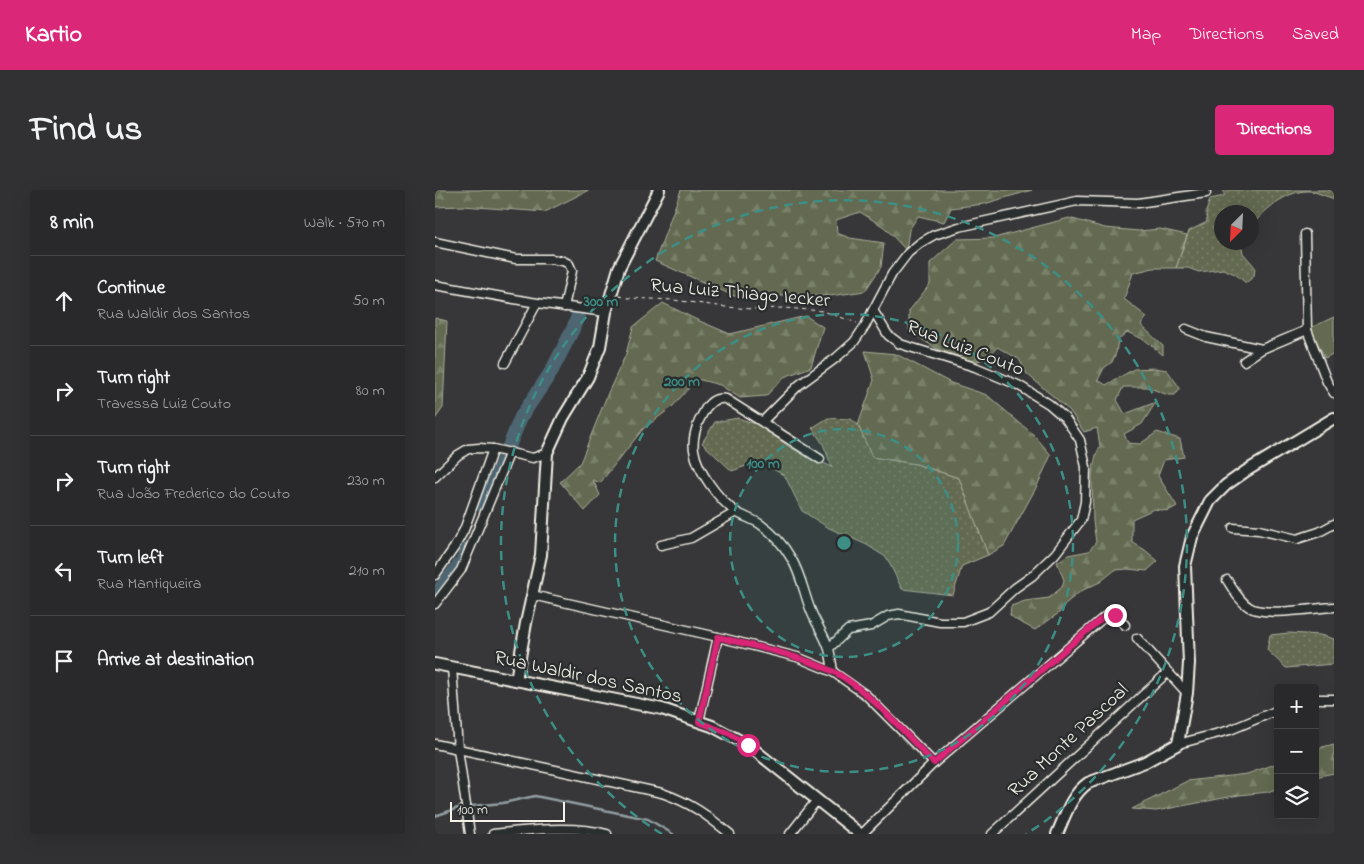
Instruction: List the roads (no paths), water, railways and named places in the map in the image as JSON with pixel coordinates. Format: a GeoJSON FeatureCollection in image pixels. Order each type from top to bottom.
{"type":"FeatureCollection","features":[{"type":"Feature","properties":{"kind":"street"},"geometry":{"type":"LineString","coordinates":[[516,680],[541,555],[547,453],[563,418],[587,377],[600,347],[606,312],[619,268],[659,190]]}},
{"type":"Feature","properties":{"kind":"street"},"geometry":{"type":"LineString","coordinates":[[763,422],[799,385],[836,358],[854,342],[865,326],[892,274],[909,253],[920,243],[934,235],[959,226],[1077,201],[1138,203],[1206,193]]}},
{"type":"Feature","properties":{"kind":"street"},"geometry":{"type":"LineString","coordinates":[[1305,234],[1304,261],[1307,330],[1327,382],[1334,393]]}},
{"type":"Feature","properties":{"kind":"street"},"geometry":{"type":"LineString","coordinates":[[435,242],[516,259],[551,258],[569,264],[572,271],[564,307]]}},
{"type":"Feature","properties":{"kind":"street"},"geometry":{"type":"LineString","coordinates":[[435,285],[537,303],[606,312]]}},
{"type":"Feature","properties":{"kind":"street"},"geometry":{"type":"LineString","coordinates":[[505,363],[537,303]]}},
{"type":"Feature","properties":{"kind":"street","name":"Rua Luiz Couto"},"geometry":{"type":"LineString","coordinates":[[829,648],[848,630],[871,626],[888,616],[899,614],[940,622],[963,622],[989,612],[1055,554],[1081,520],[1085,502],[1086,467],[1081,440],[1065,418],[1049,404],[1018,385],[975,368],[900,344],[888,335],[873,310]]}},
{"type":"Feature","properties":{"kind":"street"},"geometry":{"type":"LineString","coordinates":[[1186,329],[1206,336],[1262,348]]}},
{"type":"Feature","properties":{"kind":"street"},"geometry":{"type":"LineString","coordinates":[[1244,361],[1262,348],[1307,330]]}},
{"type":"Feature","properties":{"kind":"street"},"geometry":{"type":"LineString","coordinates":[[820,459],[727,400],[720,398],[712,401],[699,421],[695,433],[694,450],[700,468],[717,494],[736,512],[771,532],[782,543],[792,560],[811,612],[829,648],[833,672]]}},
{"type":"Feature","properties":{"kind":"street"},"geometry":{"type":"LineString","coordinates":[[1178,744],[1187,693],[1189,654],[1185,566],[1192,537],[1210,502],[1226,485],[1245,471],[1334,418]]}},
{"type":"Feature","properties":{"kind":"street"},"geometry":{"type":"LineString","coordinates":[[435,478],[458,455],[468,450],[479,448],[510,452],[533,458],[547,453]]}},
{"type":"Feature","properties":{"kind":"street"},"geometry":{"type":"LineString","coordinates":[[435,575],[464,530],[493,450]]}},
{"type":"Feature","properties":{"kind":"street"},"geometry":{"type":"LineString","coordinates":[[435,604],[461,570],[510,452]]}},
{"type":"Feature","properties":{"kind":"street"},"geometry":{"type":"LineString","coordinates":[[661,545],[691,538],[736,512]]}},
{"type":"Feature","properties":{"kind":"street"},"geometry":{"type":"LineString","coordinates":[[1233,528],[1259,530],[1297,539],[1319,532],[1334,524]]}},
{"type":"Feature","properties":{"kind":"street"},"geometry":{"type":"LineString","coordinates":[[1227,580],[1239,598],[1249,607],[1260,612],[1271,613],[1334,607]]}},
{"type":"Feature","properties":{"kind":"street"},"geometry":{"type":"LineString","coordinates":[[532,595],[797,657],[833,672],[866,695],[934,763]]}},
{"type":"Feature","properties":{"kind":"street"},"geometry":{"type":"LineString","coordinates":[[861,834],[934,763],[1109,613],[1115,615],[1125,625]]}},
{"type":"Feature","properties":{"kind":"street"},"geometry":{"type":"LineString","coordinates":[[699,722],[718,637]]}},
{"type":"Feature","properties":{"kind":"street"},"geometry":{"type":"LineString","coordinates":[[1137,638],[1187,693]]}},
{"type":"Feature","properties":{"kind":"street","name":"Rua Waldir dos Santos"},"geometry":{"type":"LineString","coordinates":[[435,664],[662,709],[728,733],[748,745],[861,834]]}},
{"type":"Feature","properties":{"kind":"street"},"geometry":{"type":"LineString","coordinates":[[451,668],[458,749],[470,834]]}},
{"type":"Feature","properties":{"kind":"street","name":"Rua Monte Pascoal"},"geometry":{"type":"LineString","coordinates":[[992,834],[1167,672]]}},
{"type":"Feature","properties":{"kind":"street"},"geometry":{"type":"LineString","coordinates":[[1319,699],[1334,699]]}},
{"type":"Feature","properties":{"kind":"street"},"geometry":{"type":"LineString","coordinates":[[1057,834],[1074,797],[1088,783],[1145,762],[1178,744],[1230,730],[1274,712]]}},
{"type":"Feature","properties":{"kind":"street"},"geometry":{"type":"LineString","coordinates":[[435,744],[671,796],[696,807],[730,834]]}},
{"type":"Feature","properties":{"kind":"street"},"geometry":{"type":"LineString","coordinates":[[790,834],[817,800]]}},
{"type":"Feature","properties":{"kind":"street"},"geometry":{"type":"LineString","coordinates":[[493,834],[545,830],[607,834]]}},
{"type":"Feature","properties":{"kind":"waterway"},"geometry":{"type":"LineString","coordinates":[[484,507],[521,417],[551,372],[578,315]]}},
{"type":"Feature","properties":{"kind":"waterway"},"geometry":{"type":"LineString","coordinates":[[435,595],[463,560],[467,550]]}},
{"type":"Feature","properties":{"kind":"waterway"},"geometry":{"type":"LineString","coordinates":[[435,816],[461,807],[503,803],[535,796],[648,819],[673,834]]}}]}
